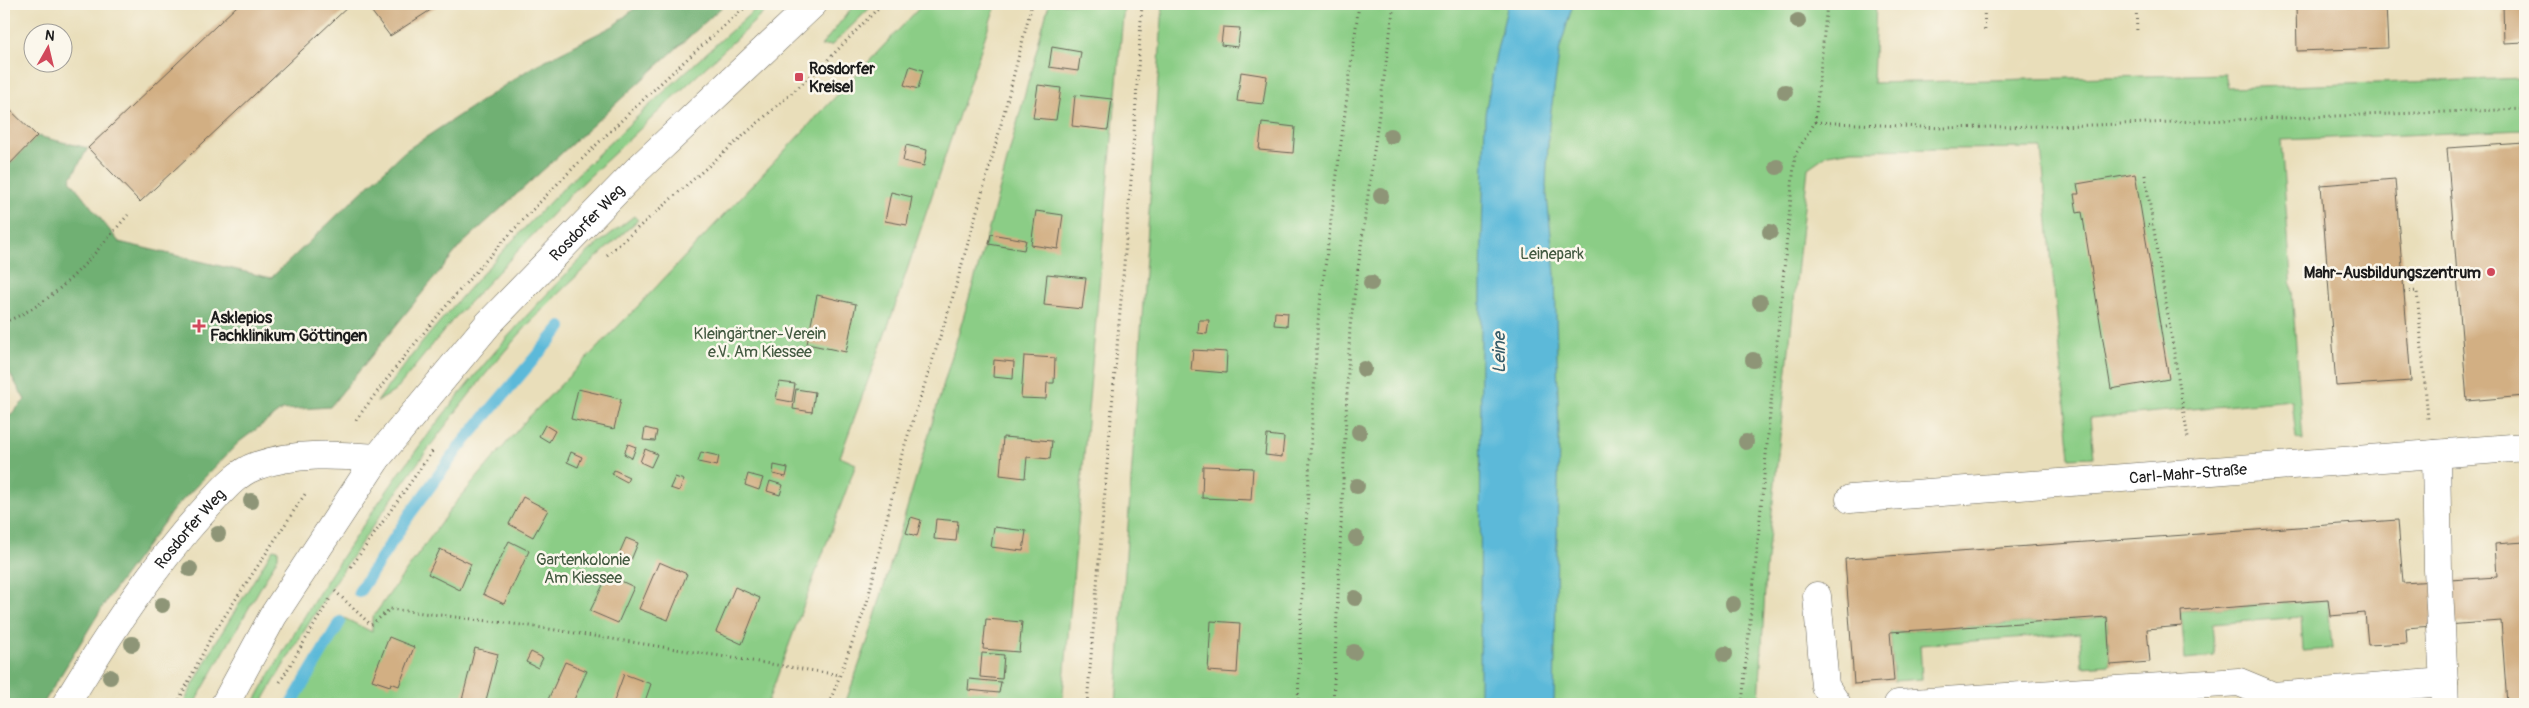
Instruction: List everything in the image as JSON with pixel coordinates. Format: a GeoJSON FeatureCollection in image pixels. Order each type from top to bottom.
{"type":"FeatureCollection","features":[{"type":"Feature","properties":{"kind":"street","name":"Rosdorfer Weg"},"geometry":{"type":"LineString","coordinates":[[224,704],[273,616],[377,458],[489,323],[637,170],[813,4]]}},
{"type":"Feature","properties":{"kind":"street","name":"Carl-Mahr-Straße"},"geometry":{"type":"LineString","coordinates":[[1850,498],[2525,447]]}},
{"type":"Feature","properties":{"kind":"street","name":"Rosdorfer Weg"},"geometry":{"type":"LineString","coordinates":[[66,704],[108,634],[187,529],[233,479],[255,466],[281,460],[331,454],[377,458]]}},
{"type":"Feature","properties":{"kind":"street"},"geometry":{"type":"LineString","coordinates":[[1898,704],[2239,682],[2273,696],[2444,693],[2433,454]]}},
{"type":"Feature","properties":{"kind":"street"},"geometry":{"type":"LineString","coordinates":[[1817,596],[1825,686],[1837,704]]}},
{"type":"Feature","properties":{"kind":"path"},"geometry":{"type":"LineString","coordinates":[[606,256],[818,70],[882,4]]}},
{"type":"Feature","properties":{"kind":"path"},"geometry":{"type":"LineString","coordinates":[[829,704],[867,603],[902,454],[954,294],[997,140],[1032,4]]}},
{"type":"Feature","properties":{"kind":"path"},"geometry":{"type":"LineString","coordinates":[[1087,704],[1131,181],[1142,4]]}},
{"type":"Feature","properties":{"kind":"path"},"geometry":{"type":"LineString","coordinates":[[1298,704],[1301,611],[1318,321],[1359,4]]}},
{"type":"Feature","properties":{"kind":"path"},"geometry":{"type":"LineString","coordinates":[[1333,704],[1350,327],[1394,4]]}},
{"type":"Feature","properties":{"kind":"path"},"geometry":{"type":"LineString","coordinates":[[1742,704],[1795,155],[1815,122],[1826,4]]}},
{"type":"Feature","properties":{"kind":"path"},"geometry":{"type":"LineString","coordinates":[[1984,4],[1986,34]]}},
{"type":"Feature","properties":{"kind":"path"},"geometry":{"type":"LineString","coordinates":[[2136,4],[2137,33]]}},
{"type":"Feature","properties":{"kind":"path"},"geometry":{"type":"LineString","coordinates":[[1815,122],[1971,128],[2525,110]]}},
{"type":"Feature","properties":{"kind":"path"},"geometry":{"type":"LineString","coordinates":[[2145,175],[2194,472]]}},
{"type":"Feature","properties":{"kind":"path"},"geometry":{"type":"LineString","coordinates":[[4,322],[24,315],[55,294],[82,268],[128,216]]}},
{"type":"Feature","properties":{"kind":"path"},"geometry":{"type":"LineString","coordinates":[[2144,226],[2153,225]]}},
{"type":"Feature","properties":{"kind":"path"},"geometry":{"type":"LineString","coordinates":[[2404,292],[2418,291],[2433,454]]}},
{"type":"Feature","properties":{"kind":"path"},"geometry":{"type":"LineString","coordinates":[[2160,327],[2170,326]]}},
{"type":"Feature","properties":{"kind":"path"},"geometry":{"type":"LineString","coordinates":[[346,574],[437,444]]}},
{"type":"Feature","properties":{"kind":"path"},"geometry":{"type":"LineString","coordinates":[[278,687],[340,582]]}},
{"type":"Feature","properties":{"kind":"path"},"geometry":{"type":"LineString","coordinates":[[335,590],[372,625],[390,609],[530,626],[840,675]]}},
{"type":"Feature","properties":{"kind":"green space"},"geometry":{"type":"Polygon","coordinates":[[[640,4],[725,4],[461,245],[330,407],[282,410],[239,442],[173,510],[108,598],[43,704],[4,704],[4,421],[25,400],[4,363],[4,170],[37,136],[88,148],[70,180],[119,242],[271,278],[405,151],[534,66],[613,26],[640,4]]]}},
{"type":"Feature","properties":{"kind":"green space"},"geometry":{"type":"Polygon","coordinates":[[[761,4],[773,4],[573,192],[451,322],[395,391],[377,402],[442,319],[535,217],[646,108],[761,4]]]}},
{"type":"Feature","properties":{"kind":"green space"},"geometry":{"type":"Polygon","coordinates":[[[855,4],[874,4],[832,45],[821,46],[855,4]]]}},
{"type":"Feature","properties":{"kind":"green space"},"geometry":{"type":"Polygon","coordinates":[[[923,4],[996,4],[893,312],[840,457],[856,464],[767,704],[286,704],[340,616],[372,632],[372,618],[453,506],[526,420],[641,303],[923,4]]]}},
{"type":"Feature","properties":{"kind":"green space"},"geometry":{"type":"Polygon","coordinates":[[[1049,4],[1124,4],[1062,704],[845,704],[869,637],[984,247],[1049,4]]]}},
{"type":"Feature","properties":{"kind":"green space","name":"Leinepark"},"geometry":{"type":"Polygon","coordinates":[[[1163,4],[1876,4],[1873,83],[2225,74],[2228,88],[2525,78],[2525,130],[2281,140],[2303,441],[2296,438],[2292,400],[2090,418],[2094,457],[2070,458],[2041,148],[1852,150],[1828,154],[1808,168],[1766,569],[1759,704],[1116,704],[1163,4]]]}},
{"type":"Feature","properties":{"kind":"green space"},"geometry":{"type":"Polygon","coordinates":[[[634,216],[638,220],[578,274],[544,308],[499,357],[471,392],[363,540],[300,637],[261,704],[253,704],[287,645],[360,529],[441,418],[529,313],[583,257],[634,216]]]}},
{"type":"Feature","properties":{"kind":"green space"},"geometry":{"type":"Polygon","coordinates":[[[273,549],[278,550],[278,557],[194,704],[183,704],[216,642],[273,549]]]}},
{"type":"Feature","properties":{"kind":"green space"},"geometry":{"type":"Polygon","coordinates":[[[2328,600],[2332,649],[2303,651],[2301,617],[2212,624],[2215,657],[2185,660],[2181,611],[2328,600]]]}},
{"type":"Feature","properties":{"kind":"green space"},"geometry":{"type":"Polygon","coordinates":[[[2107,617],[2110,665],[2082,667],[2080,633],[1920,645],[1922,679],[1894,681],[1890,632],[2107,617]]]}},
{"type":"Feature","properties":{"kind":"water","name":"Leine"},"geometry":{"type":"Polygon","coordinates":[[[1508,4],[1573,4],[1560,48],[1549,125],[1546,186],[1555,274],[1559,437],[1554,704],[1480,704],[1481,280],[1485,114],[1496,54],[1508,4]]]}},
{"type":"Feature","properties":{"kind":"building"},"geometry":{"type":"Polygon","coordinates":[[[239,4],[351,4],[140,202],[88,148],[239,4]]]}},
{"type":"Feature","properties":{"kind":"building"},"geometry":{"type":"Polygon","coordinates":[[[366,4],[440,4],[390,36],[366,4]]]}},
{"type":"Feature","properties":{"kind":"building"},"geometry":{"type":"Polygon","coordinates":[[[2296,4],[2386,4],[2388,48],[2297,51],[2296,4]]]}},
{"type":"Feature","properties":{"kind":"building"},"geometry":{"type":"Polygon","coordinates":[[[2503,4],[2525,4],[2525,42],[2504,43],[2503,4]]]}},
{"type":"Feature","properties":{"kind":"building"},"geometry":{"type":"Polygon","coordinates":[[[1223,27],[1240,28],[1238,47],[1221,45],[1223,27]]]}},
{"type":"Feature","properties":{"kind":"building"},"geometry":{"type":"Polygon","coordinates":[[[1052,47],[1081,52],[1078,71],[1049,67],[1052,47]]]}},
{"type":"Feature","properties":{"kind":"building"},"geometry":{"type":"Polygon","coordinates":[[[910,66],[923,70],[918,89],[904,85],[910,66]]]}},
{"type":"Feature","properties":{"kind":"building"},"geometry":{"type":"Polygon","coordinates":[[[1241,72],[1267,76],[1263,104],[1237,101],[1241,72]]]}},
{"type":"Feature","properties":{"kind":"building"},"geometry":{"type":"Polygon","coordinates":[[[1038,85],[1061,88],[1056,120],[1033,118],[1038,85]]]}},
{"type":"Feature","properties":{"kind":"building"},"geometry":{"type":"Polygon","coordinates":[[[1075,95],[1112,99],[1108,130],[1072,126],[1075,95]]]}},
{"type":"Feature","properties":{"kind":"building"},"geometry":{"type":"Polygon","coordinates":[[[4,104],[37,136],[4,170],[4,104]]]}},
{"type":"Feature","properties":{"kind":"building"},"geometry":{"type":"Polygon","coordinates":[[[1262,123],[1295,127],[1293,153],[1259,150],[1262,123]]]}},
{"type":"Feature","properties":{"kind":"building","name":"Mahr-Ausbildungszentrum"},"geometry":{"type":"Polygon","coordinates":[[[2525,143],[2525,396],[2467,401],[2447,148],[2525,143]]]}},
{"type":"Feature","properties":{"kind":"building"},"geometry":{"type":"Polygon","coordinates":[[[906,145],[927,150],[924,166],[903,161],[906,145]]]}},
{"type":"Feature","properties":{"kind":"building"},"geometry":{"type":"Polygon","coordinates":[[[2135,174],[2169,379],[2111,389],[2082,212],[2077,213],[2074,194],[2079,194],[2077,184],[2135,174]]]}},
{"type":"Feature","properties":{"kind":"building"},"geometry":{"type":"Polygon","coordinates":[[[2395,179],[2411,381],[2336,386],[2321,185],[2395,179]]]}},
{"type":"Feature","properties":{"kind":"building"},"geometry":{"type":"Polygon","coordinates":[[[891,192],[912,197],[907,225],[885,221],[891,192]]]}},
{"type":"Feature","properties":{"kind":"building"},"geometry":{"type":"Polygon","coordinates":[[[1036,211],[1063,215],[1058,249],[1031,245],[1036,211]]]}},
{"type":"Feature","properties":{"kind":"building"},"geometry":{"type":"Polygon","coordinates":[[[991,234],[1026,240],[1024,250],[989,244],[991,234]]]}},
{"type":"Feature","properties":{"kind":"building"},"geometry":{"type":"Polygon","coordinates":[[[1047,274],[1086,278],[1082,309],[1044,305],[1047,274]]]}},
{"type":"Feature","properties":{"kind":"building"},"geometry":{"type":"Polygon","coordinates":[[[817,295],[856,304],[846,352],[807,344],[817,295]]]}},
{"type":"Feature","properties":{"kind":"building"},"geometry":{"type":"Polygon","coordinates":[[[1275,312],[1288,313],[1287,326],[1274,325],[1275,312]]]}},
{"type":"Feature","properties":{"kind":"building"},"geometry":{"type":"Polygon","coordinates":[[[1199,320],[1209,320],[1207,334],[1198,333],[1199,320]]]}},
{"type":"Feature","properties":{"kind":"building"},"geometry":{"type":"Polygon","coordinates":[[[1193,350],[1227,352],[1226,373],[1191,370],[1193,350]]]}},
{"type":"Feature","properties":{"kind":"building"},"geometry":{"type":"Polygon","coordinates":[[[1024,356],[1055,358],[1054,383],[1047,383],[1046,399],[1021,398],[1024,356]]]}},
{"type":"Feature","properties":{"kind":"building"},"geometry":{"type":"Polygon","coordinates":[[[994,360],[1014,362],[1013,379],[993,377],[994,360]]]}},
{"type":"Feature","properties":{"kind":"building"},"geometry":{"type":"Polygon","coordinates":[[[779,382],[795,384],[792,402],[776,399],[779,382]]]}},
{"type":"Feature","properties":{"kind":"building"},"geometry":{"type":"Polygon","coordinates":[[[578,389],[621,399],[614,429],[571,419],[578,389]]]}},
{"type":"Feature","properties":{"kind":"building"},"geometry":{"type":"Polygon","coordinates":[[[796,389],[815,392],[812,412],[793,409],[796,389]]]}},
{"type":"Feature","properties":{"kind":"building"},"geometry":{"type":"Polygon","coordinates":[[[545,425],[555,431],[549,442],[539,436],[545,425]]]}},
{"type":"Feature","properties":{"kind":"building"},"geometry":{"type":"Polygon","coordinates":[[[645,428],[657,431],[655,441],[643,440],[645,428]]]}},
{"type":"Feature","properties":{"kind":"building"},"geometry":{"type":"Polygon","coordinates":[[[1267,435],[1284,437],[1282,457],[1265,455],[1267,435]]]}},
{"type":"Feature","properties":{"kind":"building"},"geometry":{"type":"Polygon","coordinates":[[[1003,437],[1052,441],[1050,459],[1027,457],[1025,478],[1000,475],[1003,437]]]}},
{"type":"Feature","properties":{"kind":"building"},"geometry":{"type":"Polygon","coordinates":[[[628,444],[636,447],[632,458],[624,454],[628,444]]]}},
{"type":"Feature","properties":{"kind":"building"},"geometry":{"type":"Polygon","coordinates":[[[645,449],[657,454],[651,467],[640,462],[645,449]]]}},
{"type":"Feature","properties":{"kind":"building"},"geometry":{"type":"Polygon","coordinates":[[[571,452],[582,457],[578,467],[567,462],[571,452]]]}},
{"type":"Feature","properties":{"kind":"building"},"geometry":{"type":"Polygon","coordinates":[[[701,452],[719,456],[717,466],[698,462],[701,452]]]}},
{"type":"Feature","properties":{"kind":"building"},"geometry":{"type":"Polygon","coordinates":[[[774,465],[788,468],[786,477],[773,474],[774,465]]]}},
{"type":"Feature","properties":{"kind":"building"},"geometry":{"type":"Polygon","coordinates":[[[1203,466],[1253,468],[1251,500],[1202,498],[1203,466]]]}},
{"type":"Feature","properties":{"kind":"building"},"geometry":{"type":"Polygon","coordinates":[[[614,470],[629,477],[627,482],[612,474],[614,470]]]}},
{"type":"Feature","properties":{"kind":"building"},"geometry":{"type":"Polygon","coordinates":[[[748,474],[763,478],[759,490],[745,485],[748,474]]]}},
{"type":"Feature","properties":{"kind":"building"},"geometry":{"type":"Polygon","coordinates":[[[675,477],[684,480],[679,491],[670,488],[675,477]]]}},
{"type":"Feature","properties":{"kind":"building"},"geometry":{"type":"Polygon","coordinates":[[[770,481],[783,485],[780,495],[767,491],[770,481]]]}},
{"type":"Feature","properties":{"kind":"building"},"geometry":{"type":"Polygon","coordinates":[[[523,497],[548,510],[533,537],[509,524],[523,497]]]}},
{"type":"Feature","properties":{"kind":"building"},"geometry":{"type":"Polygon","coordinates":[[[911,517],[921,520],[917,536],[906,533],[911,517]]]}},
{"type":"Feature","properties":{"kind":"building"},"geometry":{"type":"Polygon","coordinates":[[[936,519],[958,521],[956,541],[934,539],[936,519]]]}},
{"type":"Feature","properties":{"kind":"building"},"geometry":{"type":"Polygon","coordinates":[[[2398,520],[2403,583],[2497,577],[2495,544],[2525,542],[2525,704],[2507,704],[2501,621],[2406,628],[2407,643],[2368,645],[2365,613],[2330,616],[2328,600],[2181,611],[2182,626],[2147,629],[2150,662],[2110,665],[2107,617],[1890,632],[1894,681],[1854,684],[1845,559],[2398,520]]]}},
{"type":"Feature","properties":{"kind":"building"},"geometry":{"type":"Polygon","coordinates":[[[994,527],[1026,531],[1023,551],[991,547],[994,527]]]}},
{"type":"Feature","properties":{"kind":"building"},"geometry":{"type":"Polygon","coordinates":[[[626,538],[638,543],[631,560],[619,554],[626,538]]]}},
{"type":"Feature","properties":{"kind":"building"},"geometry":{"type":"Polygon","coordinates":[[[509,541],[529,551],[504,604],[483,594],[509,541]]]}},
{"type":"Feature","properties":{"kind":"building"},"geometry":{"type":"Polygon","coordinates":[[[440,549],[471,564],[460,590],[428,574],[440,549]]]}},
{"type":"Feature","properties":{"kind":"building"},"geometry":{"type":"Polygon","coordinates":[[[659,562],[687,574],[668,620],[639,609],[659,562]]]}},
{"type":"Feature","properties":{"kind":"building"},"geometry":{"type":"Polygon","coordinates":[[[608,575],[634,587],[618,623],[590,611],[608,575]]]}},
{"type":"Feature","properties":{"kind":"building"},"geometry":{"type":"Polygon","coordinates":[[[735,587],[760,598],[742,644],[716,632],[735,587]]]}},
{"type":"Feature","properties":{"kind":"building"},"geometry":{"type":"Polygon","coordinates":[[[986,619],[1022,622],[1019,652],[983,649],[986,619]]]}},
{"type":"Feature","properties":{"kind":"building"},"geometry":{"type":"Polygon","coordinates":[[[1211,621],[1240,623],[1237,673],[1208,671],[1211,621]]]}},
{"type":"Feature","properties":{"kind":"building"},"geometry":{"type":"Polygon","coordinates":[[[389,637],[414,647],[399,686],[391,683],[390,686],[372,680],[389,637]]]}},
{"type":"Feature","properties":{"kind":"building"},"geometry":{"type":"Polygon","coordinates":[[[475,648],[498,654],[485,704],[461,704],[475,648]]]}},
{"type":"Feature","properties":{"kind":"building"},"geometry":{"type":"Polygon","coordinates":[[[531,652],[543,658],[538,668],[526,662],[531,652]]]}},
{"type":"Feature","properties":{"kind":"building"},"geometry":{"type":"Polygon","coordinates":[[[982,653],[1004,655],[1002,679],[980,677],[982,653]]]}},
{"type":"Feature","properties":{"kind":"building"},"geometry":{"type":"Polygon","coordinates":[[[565,662],[587,671],[572,704],[546,704],[565,662]]]}},
{"type":"Feature","properties":{"kind":"building"},"geometry":{"type":"Polygon","coordinates":[[[624,674],[651,684],[644,704],[613,704],[624,674]]]}},
{"type":"Feature","properties":{"kind":"building"},"geometry":{"type":"Polygon","coordinates":[[[969,679],[1001,682],[999,693],[968,690],[969,679]]]}},
{"type":"Feature","properties":{"kind":"waterway"},"geometry":{"type":"LineString","coordinates":[[359,592],[410,514],[460,446],[561,327]]}},
{"type":"Feature","properties":{"kind":"waterway"},"geometry":{"type":"LineString","coordinates":[[291,704],[340,622]]}},
{"type":"Feature","properties":{"kind":"place","name":"Rosdorfer Kreisel"},"geometry":{"type":"Point","coordinates":[799,77]}},
{"type":"Feature","properties":{"kind":"place","name":"Mahr-Ausbildungszentrum"},"geometry":{"type":"Point","coordinates":[2491,272]}},
{"type":"Feature","properties":{"kind":"place","name":"Asklepios Fachklinikum Göttingen"},"geometry":{"type":"Point","coordinates":[199,326]}},
{"type":"Feature","properties":{"kind":"park label","name":"Kleingärtner-Verein e.V. Am Kiessee"},"geometry":{"type":"Point","coordinates":[760,342]}},
{"type":"Feature","properties":{"kind":"park label","name":"Gartenkolonie Am Kiessee"},"geometry":{"type":"Point","coordinates":[583,568]}}]}
